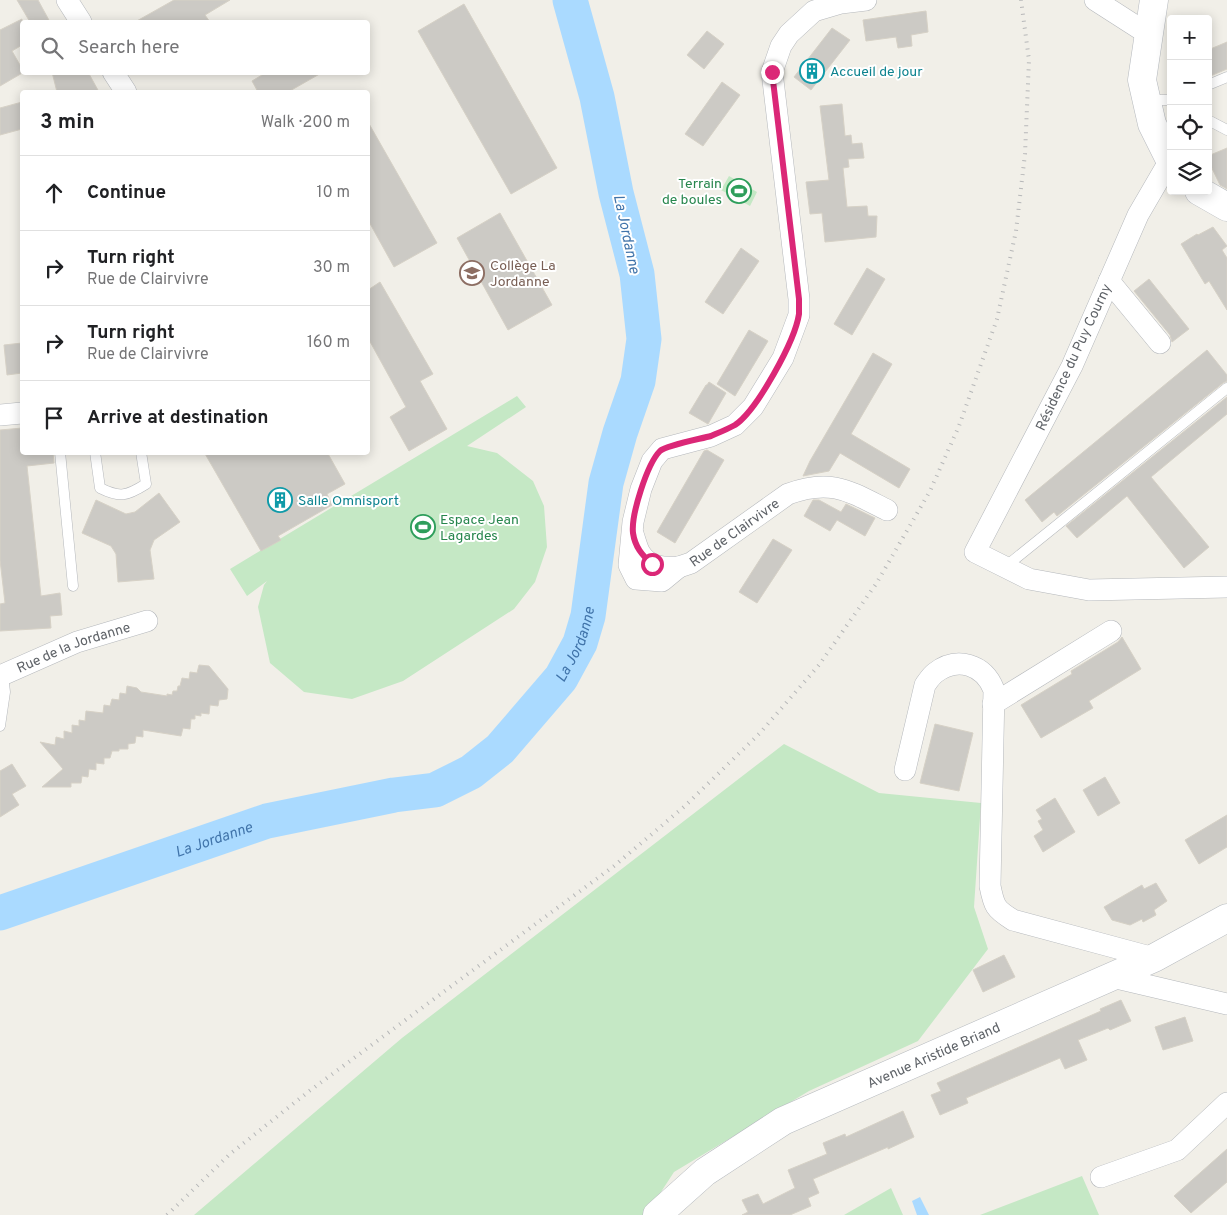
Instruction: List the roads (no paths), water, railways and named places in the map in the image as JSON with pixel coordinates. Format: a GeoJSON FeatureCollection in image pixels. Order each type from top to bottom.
{"type":"FeatureCollection","features":[{"type":"Feature","properties":{"kind":"main road"},"geometry":{"type":"LineString","coordinates":[[1154,0],[1142,80],[1159,100],[1152,124],[1167,155]]}},
{"type":"Feature","properties":{"kind":"main road"},"geometry":{"type":"LineString","coordinates":[[1207,195],[1226,204]]}},
{"type":"Feature","properties":{"kind":"main road","name":"Avenue Aristide Briand"},"geometry":{"type":"LineString","coordinates":[[657,1215],[705,1172],[783,1121],[1154,958],[1227,918]]}},
{"type":"Feature","properties":{"kind":"street"},"geometry":{"type":"LineString","coordinates":[[67,0],[80,20]]}},
{"type":"Feature","properties":{"kind":"street","name":"Rue de Clairvivre"},"geometry":{"type":"LineString","coordinates":[[866,0],[814,11],[788,34],[781,46],[772,72],[799,299],[799,315],[783,358],[753,407],[735,425],[711,436],[662,449],[652,461],[641,489],[633,522],[629,565],[636,579],[662,580],[679,567],[690,563],[788,494],[804,488],[826,486],[846,489],[887,510]]}},
{"type":"Feature","properties":{"kind":"street"},"geometry":{"type":"LineString","coordinates":[[1095,0],[1148,34]]}},
{"type":"Feature","properties":{"kind":"street"},"geometry":{"type":"LineString","coordinates":[[115,75],[125,90]]}},
{"type":"Feature","properties":{"kind":"street","name":"Résidence du Puy Courny"},"geometry":{"type":"LineString","coordinates":[[1004,568],[975,552],[1072,366],[1138,215],[1167,166]]}},
{"type":"Feature","properties":{"kind":"street"},"geometry":{"type":"LineString","coordinates":[[1109,281],[1160,343]]}},
{"type":"Feature","properties":{"kind":"street"},"geometry":{"type":"LineString","coordinates":[[0,415],[20,413]]}},
{"type":"Feature","properties":{"kind":"street"},"geometry":{"type":"LineString","coordinates":[[1004,568],[1029,579],[1090,590],[1227,587]]}},
{"type":"Feature","properties":{"kind":"street","name":"Rue de la Jordanne"},"geometry":{"type":"LineString","coordinates":[[2,675],[77,642],[147,621]]}},
{"type":"Feature","properties":{"kind":"street"},"geometry":{"type":"LineString","coordinates":[[994,704],[1111,631]]}},
{"type":"Feature","properties":{"kind":"street"},"geometry":{"type":"LineString","coordinates":[[905,770],[925,686],[933,674],[944,667],[956,663],[980,670],[990,680],[994,690],[990,886],[994,903],[1001,913],[1013,920],[1154,958]]}},
{"type":"Feature","properties":{"kind":"street"},"geometry":{"type":"LineString","coordinates":[[1112,977],[1227,1004]]}},
{"type":"Feature","properties":{"kind":"street"},"geometry":{"type":"LineString","coordinates":[[1101,1178],[1177,1150],[1227,1103]]}},
{"type":"Feature","properties":{"kind":"lane"},"geometry":{"type":"LineString","coordinates":[[1212,83],[1227,77]]}},
{"type":"Feature","properties":{"kind":"lane"},"geometry":{"type":"LineString","coordinates":[[1212,122],[1227,130]]}},
{"type":"Feature","properties":{"kind":"lane"},"geometry":{"type":"LineString","coordinates":[[1004,568],[1227,388]]}},
{"type":"Feature","properties":{"kind":"lane"},"geometry":{"type":"LineString","coordinates":[[60,455],[73,586]]}},
{"type":"Feature","properties":{"kind":"lane"},"geometry":{"type":"LineString","coordinates":[[95,455],[100,488],[114,495],[133,493],[146,484],[142,455]]}},
{"type":"Feature","properties":{"kind":"lane"},"geometry":{"type":"LineString","coordinates":[[0,726],[5,692],[2,675]]}},
{"type":"Feature","properties":{"kind":"water"},"geometry":{"type":"Polygon","coordinates":[[[920,1197],[929,1215],[917,1215],[912,1201],[920,1197]]]}},
{"type":"Feature","properties":{"kind":"waterway","name":"La Jordanne"},"geometry":{"type":"LineString","coordinates":[[0,913],[267,821],[394,795],[435,790],[471,772],[500,749],[561,678],[580,643],[588,616],[606,483],[620,433],[638,381],[644,339],[637,274],[616,193],[597,97],[570,0]]}},
{"type":"Feature","properties":{"kind":"railway"},"geometry":{"type":"LineString","coordinates":[[167,1215],[230,1154],[308,1092],[614,866],[685,806],[760,733],[819,665],[876,584],[930,491],[959,426],[997,319],[1016,231],[1025,154],[1029,60],[1021,0]]}},
{"type":"Feature","properties":{"kind":"place","name":"Accueil de jour"},"geometry":{"type":"Point","coordinates":[812,71]}},
{"type":"Feature","properties":{"kind":"place","name":"Terrain de boules"},"geometry":{"type":"Point","coordinates":[739,191]}},
{"type":"Feature","properties":{"kind":"place","name":"Collège La Jordanne"},"geometry":{"type":"Point","coordinates":[472,273]}},
{"type":"Feature","properties":{"kind":"place","name":"Salle Omnisport"},"geometry":{"type":"Point","coordinates":[280,500]}},
{"type":"Feature","properties":{"kind":"place","name":"Espace Jean Lagardes"},"geometry":{"type":"Point","coordinates":[423,527]}}]}
